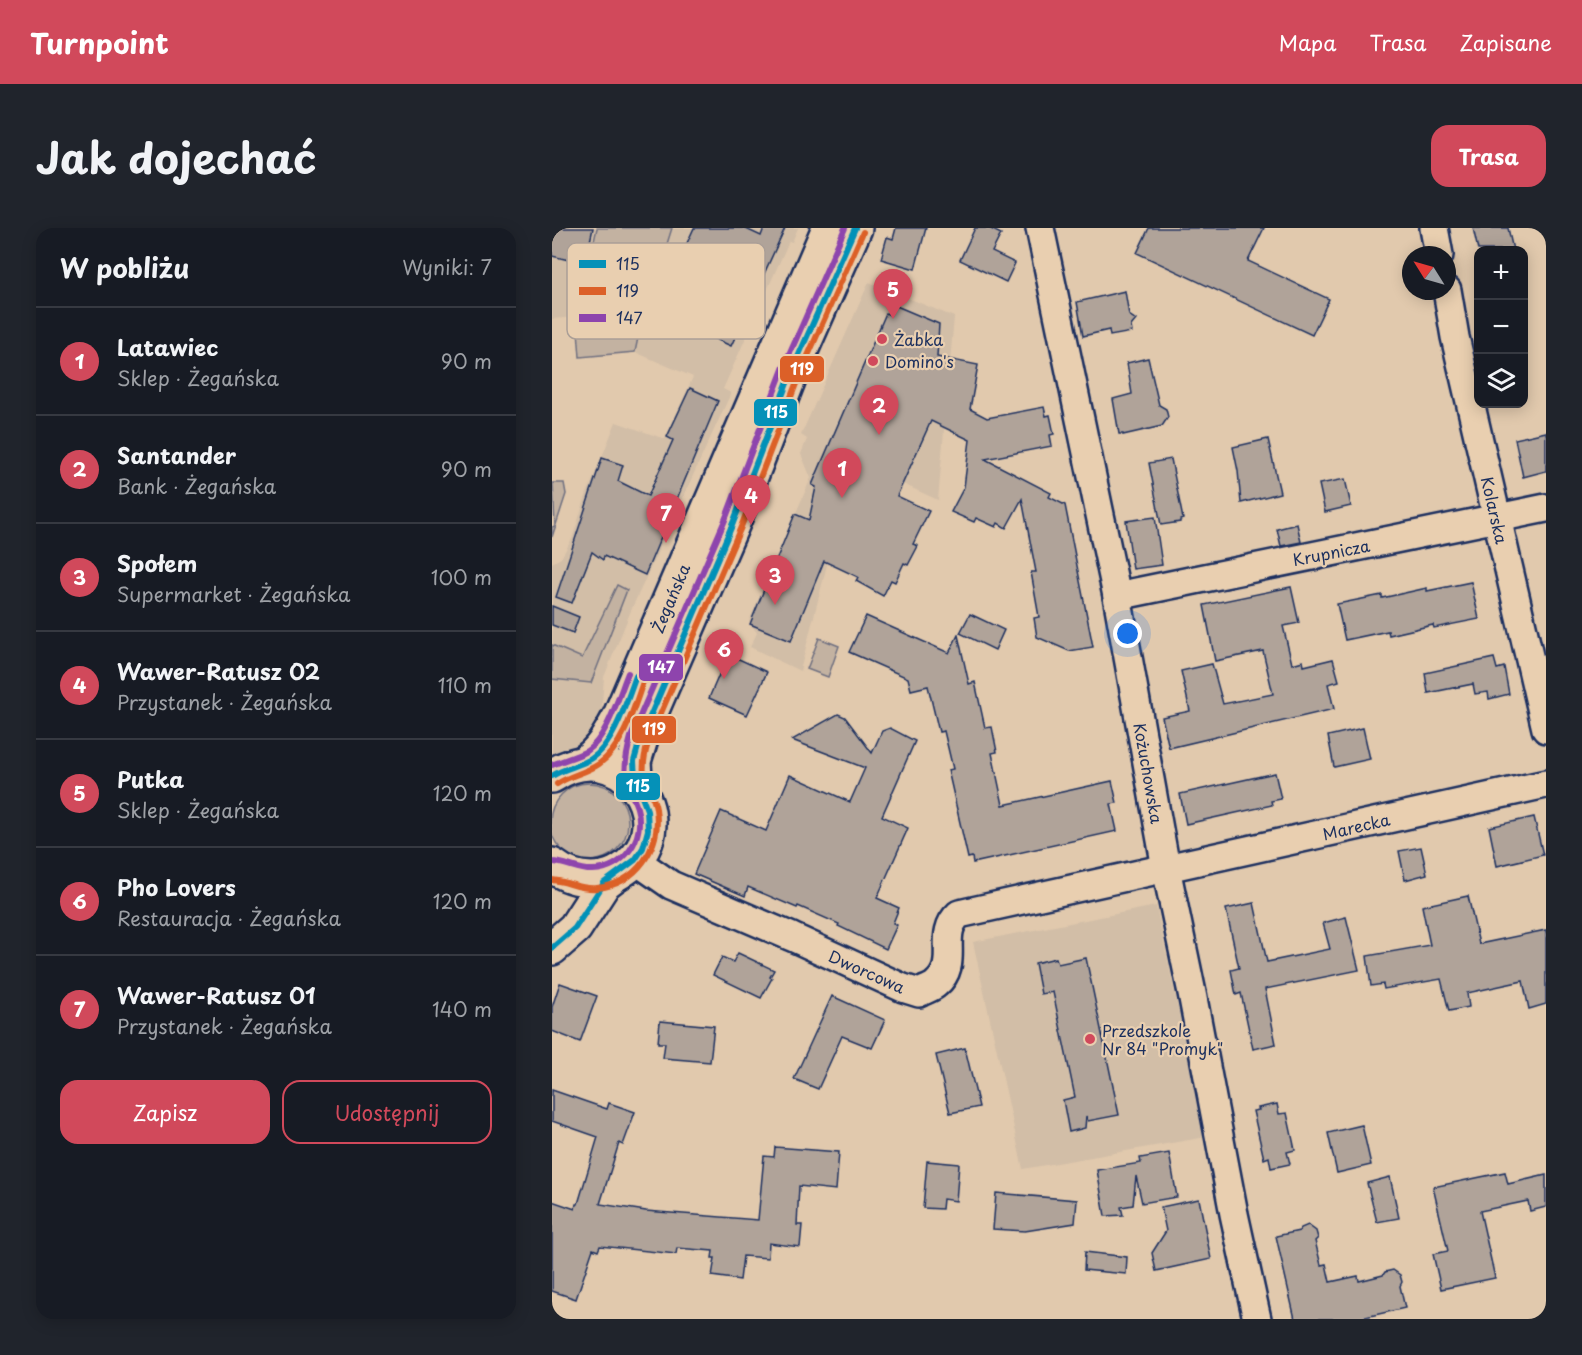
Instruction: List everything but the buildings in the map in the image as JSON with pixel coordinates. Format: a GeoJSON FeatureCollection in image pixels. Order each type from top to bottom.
{"type":"FeatureCollection","features":[{"type":"Feature","properties":{"kind":"street","name":"Żegańska"},"geometry":{"type":"LineString","coordinates":[[585,762],[596,755],[619,718],[829,228]]}},
{"type":"Feature","properties":{"kind":"street","name":"Żegańska"},"geometry":{"type":"LineString","coordinates":[[624,868],[643,848],[648,830],[647,810],[635,778],[634,761],[645,726],[728,533],[791,374],[855,228]]}},
{"type":"Feature","properties":{"kind":"street","name":"Kożuchowska"},"geometry":{"type":"LineString","coordinates":[[1040,228],[1117,596],[1166,868],[1257,1319]]}},
{"type":"Feature","properties":{"kind":"street"},"geometry":{"type":"LineString","coordinates":[[1434,228],[1437,246]]}},
{"type":"Feature","properties":{"kind":"street","name":"Kolarska"},"geometry":{"type":"LineString","coordinates":[[1449,300],[1455,337],[1546,729]]}},
{"type":"Feature","properties":{"kind":"street","name":"Krupnicza"},"geometry":{"type":"LineString","coordinates":[[1117,596],[1546,508]]}},
{"type":"Feature","properties":{"kind":"street"},"geometry":{"type":"LineString","coordinates":[[552,776],[568,766],[585,762],[601,763],[617,769],[641,792]]}},
{"type":"Feature","properties":{"kind":"street","name":"Marecka"},"geometry":{"type":"LineString","coordinates":[[1166,868],[1546,784]]}},
{"type":"Feature","properties":{"kind":"street"},"geometry":{"type":"LineString","coordinates":[[557,870],[584,879],[624,868]]}},
{"type":"Feature","properties":{"kind":"street"},"geometry":{"type":"LineString","coordinates":[[552,948],[575,928],[604,883],[624,868]]}},
{"type":"Feature","properties":{"kind":"street","name":"Dworcowa"},"geometry":{"type":"LineString","coordinates":[[624,868],[671,885],[903,988],[919,993],[936,984],[949,967],[948,931],[951,921],[959,914],[1166,868]]}},
{"type":"Feature","properties":{"kind":"street"},"geometry":{"type":"LineString","coordinates":[[552,937],[571,892],[571,883],[557,870]]}},
{"type":"Feature","properties":{"kind":"shaded area"},"geometry":{"type":"Polygon","coordinates":[[[552,228],[597,228],[594,243],[567,243],[567,318],[552,319],[552,228]]]}},
{"type":"Feature","properties":{"kind":"shaded area"},"geometry":{"type":"Polygon","coordinates":[[[597,228],[672,228],[667,243],[594,243],[597,228]]]}},
{"type":"Feature","properties":{"kind":"shaded area"},"geometry":{"type":"Polygon","coordinates":[[[672,228],[798,228],[792,242],[789,241],[765,295],[765,243],[667,243],[672,228]]]}},
{"type":"Feature","properties":{"kind":"shaded area"},"geometry":{"type":"Polygon","coordinates":[[[869,282],[954,317],[938,500],[881,474],[842,506],[800,671],[750,647],[757,633],[749,621],[811,478],[801,454],[807,439],[801,435],[869,282]]]}},
{"type":"Feature","properties":{"kind":"shaded area"},"geometry":{"type":"Polygon","coordinates":[[[579,339],[638,339],[635,352],[580,357],[579,339]]]}},
{"type":"Feature","properties":{"kind":"shaded area"},"geometry":{"type":"Polygon","coordinates":[[[638,339],[745,339],[723,389],[731,393],[632,608],[604,677],[601,716],[589,739],[578,749],[552,759],[552,563],[561,558],[572,539],[586,496],[616,422],[665,439],[693,377],[635,352],[638,339]]]}},
{"type":"Feature","properties":{"kind":"shaded area"},"geometry":{"type":"Polygon","coordinates":[[[553,483],[564,483],[566,494],[552,537],[552,527],[555,526],[553,483]]]}},
{"type":"Feature","properties":{"kind":"shaded area"},"geometry":{"type":"Polygon","coordinates":[[[617,585],[627,590],[591,683],[552,679],[552,645],[582,658],[617,585]]]}},
{"type":"Feature","properties":{"kind":"shaded area"},"geometry":{"type":"Polygon","coordinates":[[[819,638],[839,646],[828,677],[807,669],[819,638]]]}},
{"type":"Feature","properties":{"kind":"shaded area"},"geometry":{"type":"Polygon","coordinates":[[[589,783],[604,786],[617,794],[625,807],[628,822],[625,837],[617,850],[604,858],[589,861],[574,858],[561,850],[553,837],[550,822],[553,807],[561,794],[574,786],[589,783]]]}},
{"type":"Feature","properties":{"kind":"shaded area","name":"Przedszkole Nr 84 \"Promyk\""},"geometry":{"type":"Polygon","coordinates":[[[1156,906],[1206,1137],[1023,1169],[973,942],[1156,906]]]}},
{"type":"Feature","properties":{"kind":"transit line","name":"147"},"geometry":{"type":"LineString","coordinates":[[552,862],[588,870],[604,868],[623,858],[635,841],[639,819],[625,773],[631,737],[725,520],[783,369],[845,228]]}},
{"type":"Feature","properties":{"kind":"transit line","name":"115"},"geometry":{"type":"LineString","coordinates":[[552,948],[575,928],[604,883],[635,860],[643,848],[648,830],[647,810],[635,779],[634,761],[640,740],[733,523],[791,373],[855,228]]}},
{"type":"Feature","properties":{"kind":"transit line","name":"119"},"geometry":{"type":"LineString","coordinates":[[552,880],[591,888],[611,885],[634,872],[650,850],[657,823],[655,806],[646,784],[643,768],[648,743],[741,527],[799,376],[863,232]]}},
{"type":"Feature","properties":{"kind":"transit line","name":"147"},"geometry":{"type":"LineString","coordinates":[[552,765],[583,753],[594,745],[612,715],[628,673]]}},
{"type":"Feature","properties":{"kind":"transit line","name":"115"},"geometry":{"type":"LineString","coordinates":[[552,776],[591,759],[606,744],[619,721],[636,676]]}},
{"type":"Feature","properties":{"kind":"transit line","name":"119"},"geometry":{"type":"LineString","coordinates":[[557,784],[594,767],[608,756],[622,737],[644,679]]}},
{"type":"Feature","properties":{"kind":"place","name":"Putka"},"geometry":{"type":"Point","coordinates":[893,319]}},
{"type":"Feature","properties":{"kind":"place","name":"Żabka"},"geometry":{"type":"Point","coordinates":[882,339]}},
{"type":"Feature","properties":{"kind":"place","name":"Domino's"},"geometry":{"type":"Point","coordinates":[873,361]}},
{"type":"Feature","properties":{"kind":"place","name":"Santander"},"geometry":{"type":"Point","coordinates":[879,435]}},
{"type":"Feature","properties":{"kind":"place","name":"Latawiec"},"geometry":{"type":"Point","coordinates":[842,498]}},
{"type":"Feature","properties":{"kind":"place","name":"Wawer-Ratusz 02"},"geometry":{"type":"Point","coordinates":[751,525]}},
{"type":"Feature","properties":{"kind":"place","name":"Wawer-Ratusz 01"},"geometry":{"type":"Point","coordinates":[666,543]}},
{"type":"Feature","properties":{"kind":"place","name":"Społem"},"geometry":{"type":"Point","coordinates":[775,605]}},
{"type":"Feature","properties":{"kind":"place","name":"Pho Lovers"},"geometry":{"type":"Point","coordinates":[724,679]}},
{"type":"Feature","properties":{"kind":"place","name":"Przedszkole Nr 84 \"Promyk\""},"geometry":{"type":"Point","coordinates":[1090,1039]}}]}
